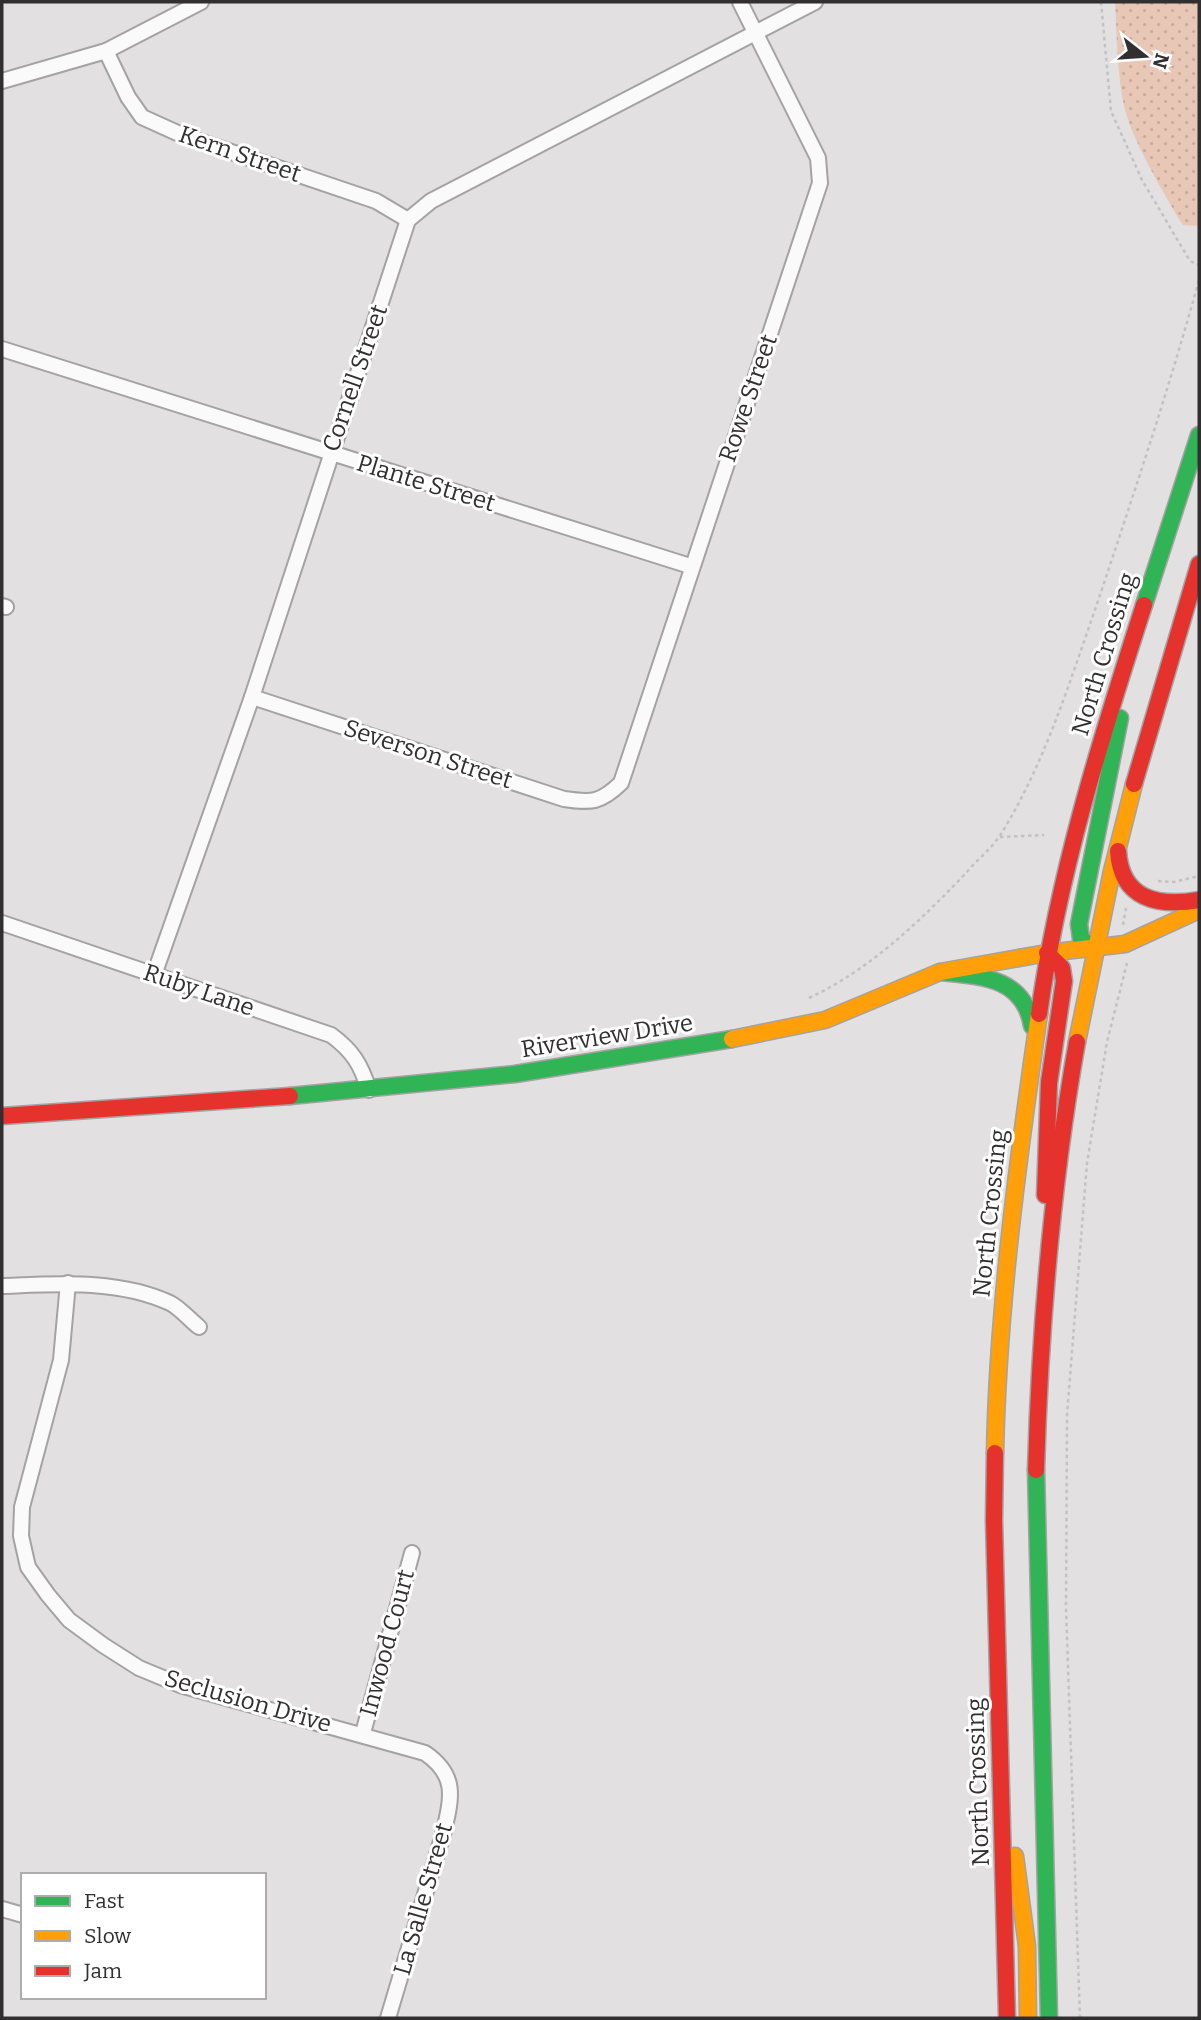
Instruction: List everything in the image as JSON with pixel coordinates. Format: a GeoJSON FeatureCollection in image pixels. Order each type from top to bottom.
{"type":"FeatureCollection","features":[{"type":"Feature","properties":{"kind":"main road","name":"North Crossing"},"geometry":{"type":"LineString","coordinates":[[1007,2018],[995,1520],[996,1405],[1005,1277],[1047,953],[1105,725],[1199,435]]}},
{"type":"Feature","properties":{"kind":"main road"},"geometry":{"type":"LineString","coordinates":[[1049,2018],[1035,1512],[1038,1396],[1046,1281],[1074,1052],[1092,947],[1151,715],[1199,564]]}},
{"type":"Feature","properties":{"kind":"main road"},"geometry":{"type":"LineString","coordinates":[[1092,947],[1081,939],[1079,924],[1139,615]]}},
{"type":"Feature","properties":{"kind":"main road"},"geometry":{"type":"LineString","coordinates":[[1118,840],[1117,864],[1135,890],[1161,904],[1199,900]]}},
{"type":"Feature","properties":{"kind":"main road","name":"Riverview Drive"},"geometry":{"type":"LineString","coordinates":[[2,1116],[369,1090],[516,1074],[781,1031],[825,1020],[940,972],[1047,953],[1125,944],[1199,910]]}},
{"type":"Feature","properties":{"kind":"main road"},"geometry":{"type":"LineString","coordinates":[[1046,1281],[1044,1156],[1049,1083],[1064,981],[1062,968],[1047,953]]}},
{"type":"Feature","properties":{"kind":"main road"},"geometry":{"type":"LineString","coordinates":[[940,972],[990,978],[1023,996],[1032,1016],[1032,1056]]}},
{"type":"Feature","properties":{"kind":"main road"},"geometry":{"type":"LineString","coordinates":[[1000,1750],[1027,1946],[1028,2018]]}},
{"type":"Feature","properties":{"kind":"main road"},"geometry":{"type":"LineString","coordinates":[[1049,1979],[1058,2018]]}},
{"type":"Feature","properties":{"kind":"street"},"geometry":{"type":"LineString","coordinates":[[2,81],[106,51],[201,2]]}},
{"type":"Feature","properties":{"kind":"street","name":"Rowe Street"},"geometry":{"type":"LineString","coordinates":[[605,798],[621,783],[629,766],[690,566],[820,183],[818,158],[740,2]]}},
{"type":"Feature","properties":{"kind":"street"},"geometry":{"type":"LineString","coordinates":[[408,220],[431,201],[815,2]]}},
{"type":"Feature","properties":{"kind":"street","name":"Kern Street"},"geometry":{"type":"LineString","coordinates":[[106,51],[128,97],[142,117],[184,136],[376,201],[408,220]]}},
{"type":"Feature","properties":{"kind":"street","name":"Cornell Street"},"geometry":{"type":"LineString","coordinates":[[154,975],[253,697],[330,453],[408,220]]}},
{"type":"Feature","properties":{"kind":"street","name":"Plante Street"},"geometry":{"type":"LineString","coordinates":[[2,349],[690,566]]}},
{"type":"Feature","properties":{"kind":"street","name":"Severson Street"},"geometry":{"type":"LineString","coordinates":[[253,697],[564,799],[586,802],[605,798]]}},
{"type":"Feature","properties":{"kind":"street","name":"Ruby Lane"},"geometry":{"type":"LineString","coordinates":[[2,922],[331,1035],[351,1049],[361,1066],[369,1090]]}},
{"type":"Feature","properties":{"kind":"street"},"geometry":{"type":"LineString","coordinates":[[2,1286],[68,1283],[112,1288],[171,1303],[199,1327]]}},
{"type":"Feature","properties":{"kind":"street","name":"Seclusion Drive"},"geometry":{"type":"LineString","coordinates":[[68,1283],[61,1360],[22,1507],[21,1536],[28,1567],[69,1620],[139,1668],[180,1685],[363,1733],[425,1753],[439,1763],[449,1778]]}},
{"type":"Feature","properties":{"kind":"street","name":"Inwood Court"},"geometry":{"type":"LineString","coordinates":[[363,1733],[412,1553]]}},
{"type":"Feature","properties":{"kind":"street","name":"La Salle Street"},"geometry":{"type":"LineString","coordinates":[[388,2018],[446,1821],[451,1801],[449,1778]]}},
{"type":"Feature","properties":{"kind":"street"},"geometry":{"type":"LineString","coordinates":[[2,1909],[21,1914]]}},
{"type":"Feature","properties":{"kind":"path"},"geometry":{"type":"LineString","coordinates":[[1101,2],[1111,111],[1142,180],[1190,261],[1199,265]]}},
{"type":"Feature","properties":{"kind":"path"},"geometry":{"type":"LineString","coordinates":[[810,998],[843,982],[876,959],[929,911],[1000,837],[1032,775],[1064,698],[1163,409],[1199,280]]}},
{"type":"Feature","properties":{"kind":"path"},"geometry":{"type":"LineString","coordinates":[[1000,837],[1044,835]]}},
{"type":"Feature","properties":{"kind":"path"},"geometry":{"type":"LineString","coordinates":[[1080,2018],[1066,1608],[1067,1415],[1087,1163],[1107,1042],[1126,970],[1122,929],[1128,898],[1145,879],[1174,882],[1199,876]]}},
{"type":"Feature","properties":{"kind":"shaded area"},"geometry":{"type":"Polygon","coordinates":[[[1115,2],[1199,2],[1199,226],[1183,225],[1133,134],[1124,106],[1120,80],[1115,2]]]}},
{"type":"Feature","properties":{"kind":"traffic: fast"},"geometry":{"type":"LineString","coordinates":[[1144,605],[1199,435]]}},
{"type":"Feature","properties":{"kind":"traffic: fast"},"geometry":{"type":"LineString","coordinates":[[1092,947],[1081,939],[1079,924],[1120,718]]}},
{"type":"Feature","properties":{"kind":"traffic: fast"},"geometry":{"type":"LineString","coordinates":[[940,972],[985,978],[1010,988],[1020,997],[1032,1026]]}},
{"type":"Feature","properties":{"kind":"traffic: fast"},"geometry":{"type":"LineString","coordinates":[[290,1096],[515,1074],[732,1039]]}},
{"type":"Feature","properties":{"kind":"traffic: fast"},"geometry":{"type":"LineString","coordinates":[[1036,1470],[1049,2018]]}},
{"type":"Feature","properties":{"kind":"traffic: slow"},"geometry":{"type":"LineString","coordinates":[[1077,1042],[1112,871],[1134,784]]}},
{"type":"Feature","properties":{"kind":"traffic: slow"},"geometry":{"type":"LineString","coordinates":[[732,1039],[825,1020],[940,972],[1047,953],[1125,944],[1199,910]]}},
{"type":"Feature","properties":{"kind":"traffic: slow"},"geometry":{"type":"LineString","coordinates":[[995,1453],[1005,1288],[1039,1014]]}},
{"type":"Feature","properties":{"kind":"traffic: slow"},"geometry":{"type":"LineString","coordinates":[[1015,1856],[1027,1946],[1028,2018]]}},
{"type":"Feature","properties":{"kind":"traffic: jam"},"geometry":{"type":"LineString","coordinates":[[1134,784],[1199,564]]}},
{"type":"Feature","properties":{"kind":"traffic: jam"},"geometry":{"type":"LineString","coordinates":[[1039,1014],[1057,910],[1082,807],[1144,605]]}},
{"type":"Feature","properties":{"kind":"traffic: jam"},"geometry":{"type":"LineString","coordinates":[[1118,851],[1126,880],[1134,890],[1145,897],[1170,902],[1199,900]]}},
{"type":"Feature","properties":{"kind":"traffic: jam"},"geometry":{"type":"LineString","coordinates":[[1045,1195],[1049,1083],[1064,981],[1062,968],[1047,953]]}},
{"type":"Feature","properties":{"kind":"traffic: jam"},"geometry":{"type":"LineString","coordinates":[[1036,1470],[1041,1362],[1054,1201],[1077,1042]]}},
{"type":"Feature","properties":{"kind":"traffic: jam"},"geometry":{"type":"LineString","coordinates":[[2,1116],[290,1096]]}},
{"type":"Feature","properties":{"kind":"traffic: jam"},"geometry":{"type":"LineString","coordinates":[[995,1453],[994,1520],[1007,2018]]}}]}
